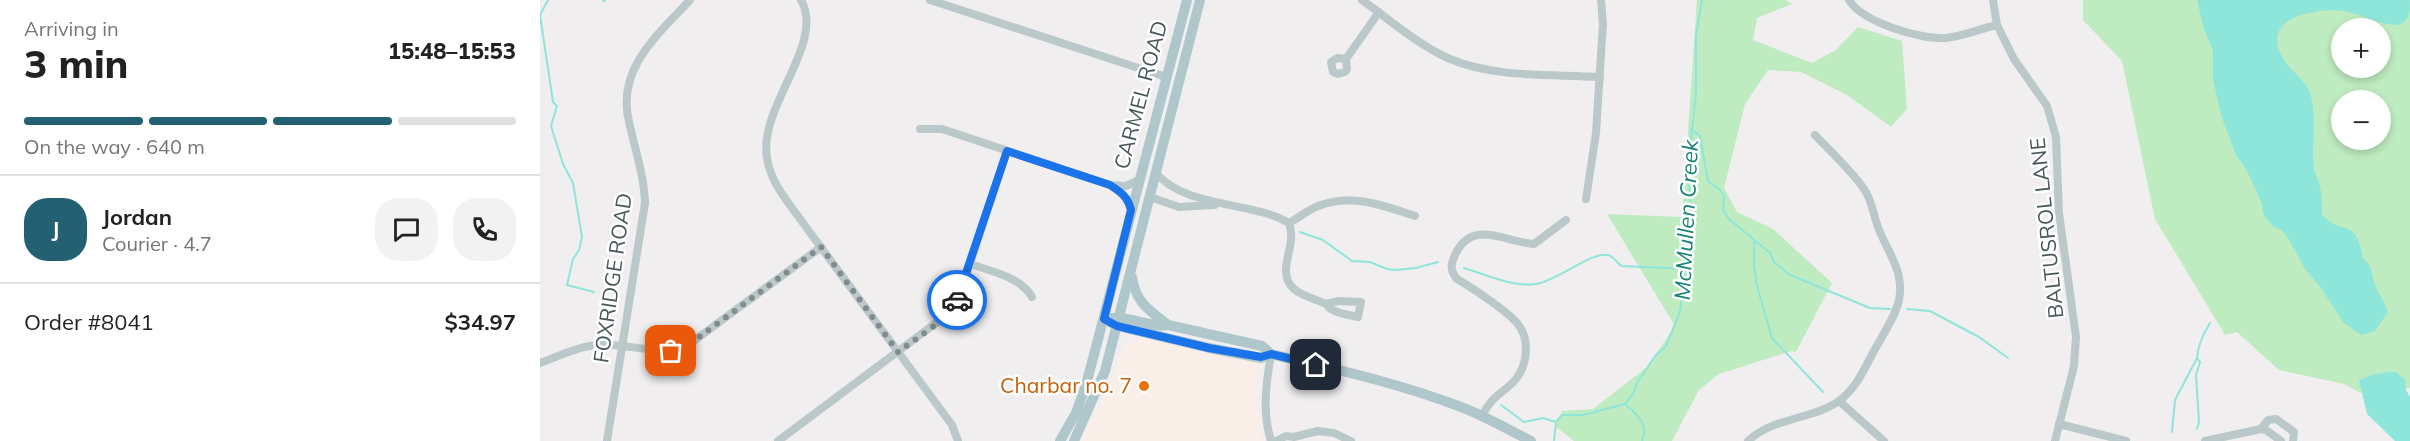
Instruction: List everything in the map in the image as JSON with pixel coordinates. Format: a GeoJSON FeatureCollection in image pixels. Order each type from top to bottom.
{"type":"FeatureCollection","features":[{"type":"Feature","properties":{"kind":"main road","name":"CARMEL ROAD"},"geometry":{"type":"LineString","coordinates":[[1060,441],[1076,413],[1086,385],[1187,0]]}},
{"type":"Feature","properties":{"kind":"main road","name":"CARMEL ROAD"},"geometry":{"type":"LineString","coordinates":[[1074,441],[1105,371],[1200,0]]}},
{"type":"Feature","properties":{"kind":"main road"},"geometry":{"type":"LineString","coordinates":[[1139,180],[1145,194],[1150,197]]}},
{"type":"Feature","properties":{"kind":"main road"},"geometry":{"type":"LineString","coordinates":[[1131,272],[1135,291],[1143,306],[1168,325],[1262,346],[1271,354],[1405,388],[1482,416],[1528,440]]}},
{"type":"Feature","properties":{"kind":"main road"},"geometry":{"type":"LineString","coordinates":[[1104,319],[1261,357],[1271,354]]}},
{"type":"Feature","properties":{"kind":"main road"},"geometry":{"type":"LineString","coordinates":[[1118,322],[1159,327],[1168,325]]}},
{"type":"Feature","properties":{"kind":"street","name":"FOXRIDGE ROAD"},"geometry":{"type":"LineString","coordinates":[[608,441],[645,203],[644,182],[626,110],[626,92],[632,71],[640,55],[690,0]]}},
{"type":"Feature","properties":{"kind":"street"},"geometry":{"type":"LineString","coordinates":[[930,0],[1166,77]]}},
{"type":"Feature","properties":{"kind":"street"},"geometry":{"type":"LineString","coordinates":[[1362,0],[1433,50],[1466,64],[1496,71],[1600,77]]}},
{"type":"Feature","properties":{"kind":"street"},"geometry":{"type":"LineString","coordinates":[[1586,199],[1595,152],[1603,24],[1601,0]]}},
{"type":"Feature","properties":{"kind":"street"},"geometry":{"type":"LineString","coordinates":[[1849,0],[1864,16],[1923,36],[1947,38],[1996,25]]}},
{"type":"Feature","properties":{"kind":"street","name":"BALTUSROL LANE"},"geometry":{"type":"LineString","coordinates":[[1993,0],[1996,25],[2014,59],[2047,105],[2054,128],[2059,213],[2076,337],[2074,366],[2055,441]]}},
{"type":"Feature","properties":{"kind":"street"},"geometry":{"type":"LineString","coordinates":[[803,1],[808,18],[807,35],[771,119],[767,137],[767,158],[779,191],[952,425],[958,441]]}},
{"type":"Feature","properties":{"kind":"street"},"geometry":{"type":"LineString","coordinates":[[1346,59],[1379,12]]}},
{"type":"Feature","properties":{"kind":"street"},"geometry":{"type":"LineString","coordinates":[[920,129],[942,129],[1110,185],[1126,186],[1139,180]]}},
{"type":"Feature","properties":{"kind":"street"},"geometry":{"type":"LineString","coordinates":[[1748,441],[1767,428],[1820,411],[1839,400],[1856,383],[1893,316],[1899,299],[1900,278],[1897,266],[1881,234],[1865,190],[1815,135]]}},
{"type":"Feature","properties":{"kind":"street"},"geometry":{"type":"LineString","coordinates":[[778,441],[948,314],[960,294],[1007,151]]}},
{"type":"Feature","properties":{"kind":"street"},"geometry":{"type":"LineString","coordinates":[[1156,173],[1168,185],[1209,201],[1231,204],[1289,223],[1318,206],[1346,200],[1371,201],[1415,216]]}},
{"type":"Feature","properties":{"kind":"street"},"geometry":{"type":"LineString","coordinates":[[1110,185],[1124,195],[1129,201],[1131,210]]}},
{"type":"Feature","properties":{"kind":"street"},"geometry":{"type":"LineString","coordinates":[[1150,197],[1179,207],[1231,204]]}},
{"type":"Feature","properties":{"kind":"street"},"geometry":{"type":"LineString","coordinates":[[1482,416],[1491,400],[1520,372],[1525,360],[1525,340],[1516,322],[1457,279],[1452,273],[1451,264],[1460,245],[1477,234],[1492,234],[1534,244],[1566,220]]}},
{"type":"Feature","properties":{"kind":"street"},"geometry":{"type":"LineString","coordinates":[[1289,223],[1292,241],[1286,270],[1288,282],[1302,296],[1326,304]]}},
{"type":"Feature","properties":{"kind":"street"},"geometry":{"type":"LineString","coordinates":[[540,363],[589,346],[623,346],[665,351],[691,343],[821,247]]}},
{"type":"Feature","properties":{"kind":"street"},"geometry":{"type":"LineString","coordinates":[[970,264],[1017,282],[1029,291],[1032,297]]}},
{"type":"Feature","properties":{"kind":"street"},"geometry":{"type":"LineString","coordinates":[[1271,354],[1265,398],[1266,426],[1271,441]]}},
{"type":"Feature","properties":{"kind":"street"},"geometry":{"type":"LineString","coordinates":[[1839,400],[1884,441]]}},
{"type":"Feature","properties":{"kind":"street"},"geometry":{"type":"LineString","coordinates":[[2261,429],[2268,420],[2276,419],[2294,432],[2293,441]]}},
{"type":"Feature","properties":{"kind":"street"},"geometry":{"type":"LineString","coordinates":[[2059,424],[2126,441]]}},
{"type":"Feature","properties":{"kind":"street"},"geometry":{"type":"LineString","coordinates":[[2205,441],[2261,429],[2282,441]]}},
{"type":"Feature","properties":{"kind":"street"},"geometry":{"type":"LineString","coordinates":[[1276,441],[1286,436],[1293,439],[1318,430],[1351,441]]}},
{"type":"Feature","properties":{"kind":"shaded area"},"geometry":{"type":"Polygon","coordinates":[[[1697,0],[1786,0],[1792,4],[1757,18],[1753,40],[1812,63],[1836,50],[1858,27],[1902,41],[1907,109],[1891,127],[1847,95],[1801,72],[1768,70],[1745,104],[1724,188],[1737,212],[1773,229],[1832,283],[1796,352],[1791,351],[1719,374],[1699,390],[1672,441],[1574,441],[1556,427],[1562,411],[1593,409],[1647,367],[1675,326],[1607,214],[1682,217],[1697,0]]]}},
{"type":"Feature","properties":{"kind":"shaded area"},"geometry":{"type":"Polygon","coordinates":[[[2083,0],[2410,0],[2410,388],[2400,389],[2382,404],[2344,384],[2279,370],[2237,332],[2225,335],[2155,219],[2122,61],[2083,20],[2083,0]]]}},
{"type":"Feature","properties":{"kind":"shaded area"},"geometry":{"type":"Polygon","coordinates":[[[2197,0],[2410,0],[2409,16],[2399,25],[2391,24],[2391,18],[2367,18],[2333,10],[2298,16],[2281,27],[2277,36],[2278,47],[2284,60],[2306,85],[2311,96],[2314,114],[2314,169],[2321,189],[2322,214],[2335,224],[2352,231],[2360,245],[2363,258],[2371,267],[2376,288],[2388,312],[2375,331],[2361,335],[2344,323],[2321,288],[2305,269],[2287,236],[2264,216],[2261,201],[2246,169],[2236,155],[2222,118],[2213,80],[2213,51],[2204,29],[2197,0]]]}},
{"type":"Feature","properties":{"kind":"shaded area"},"geometry":{"type":"Polygon","coordinates":[[[1138,337],[1256,363],[1258,368],[1256,402],[1263,441],[1080,441],[1110,385],[1123,347],[1138,337]]]}},
{"type":"Feature","properties":{"kind":"shaded area"},"geometry":{"type":"Polygon","coordinates":[[[2396,372],[2405,380],[2406,390],[2410,397],[2410,441],[2395,441],[2367,414],[2359,380],[2396,372]]]}},
{"type":"Feature","properties":{"kind":"waterway"},"geometry":{"type":"LineString","coordinates":[[548,0],[540,15],[553,102],[557,106],[551,126],[563,164],[573,183],[582,237],[579,250],[573,259],[567,285],[594,292]]}},
{"type":"Feature","properties":{"kind":"waterway","name":"McMullen Creek"},"geometry":{"type":"LineString","coordinates":[[1554,441],[1556,422],[1562,415],[1583,415],[1625,404],[1655,356],[1666,346],[1680,312],[1688,252],[1687,226],[1691,210],[1688,167],[1696,93],[1696,35],[1702,0]]}},
{"type":"Feature","properties":{"kind":"waterway"},"geometry":{"type":"LineString","coordinates":[[1691,129],[1700,136],[1708,181],[1724,196],[1723,210],[1729,219],[1770,253],[1774,262],[1790,275],[1870,308],[1890,309]]}},
{"type":"Feature","properties":{"kind":"waterway"},"geometry":{"type":"LineString","coordinates":[[1300,232],[1323,240],[1352,261],[1370,262],[1387,269],[1416,268],[1438,262]]}},
{"type":"Feature","properties":{"kind":"waterway"},"geometry":{"type":"LineString","coordinates":[[1754,240],[1757,286],[1772,338],[1823,392]]}},
{"type":"Feature","properties":{"kind":"waterway"},"geometry":{"type":"LineString","coordinates":[[1464,268],[1518,284],[1544,282],[1601,255],[1610,256],[1622,266],[1687,269]]}},
{"type":"Feature","properties":{"kind":"waterway"},"geometry":{"type":"LineString","coordinates":[[1907,309],[1930,311],[1979,337],[2008,358]]}},
{"type":"Feature","properties":{"kind":"waterway"},"geometry":{"type":"LineString","coordinates":[[2197,429],[2199,422],[2196,375],[2200,362],[2197,358],[2201,339],[2210,323]]}},
{"type":"Feature","properties":{"kind":"waterway"},"geometry":{"type":"LineString","coordinates":[[2172,432],[2175,400],[2197,358]]}},
{"type":"Feature","properties":{"kind":"waterway"},"geometry":{"type":"LineString","coordinates":[[1625,404],[1643,424],[1642,441]]}},
{"type":"Feature","properties":{"kind":"waterway"},"geometry":{"type":"LineString","coordinates":[[1501,405],[1524,422],[1543,418],[1556,422]]}},
{"type":"Feature","properties":{"kind":"way so far"},"geometry":{"type":"LineString","coordinates":[[671,351],[691,343],[821,247],[898,352],[941,321],[957,300]]}},
{"type":"Feature","properties":{"kind":"place","name":"Charbar no. 7"},"geometry":{"type":"Point","coordinates":[1144,386]}},
{"type":"Feature","properties":{"kind":"route"},"geometry":{"type":"LineString","coordinates":[[957,300],[1007,151],[1110,185],[1129,201],[1131,210],[1104,319],[1117,326],[1209,348],[1261,357],[1271,354],[1316,365]]}}]}
